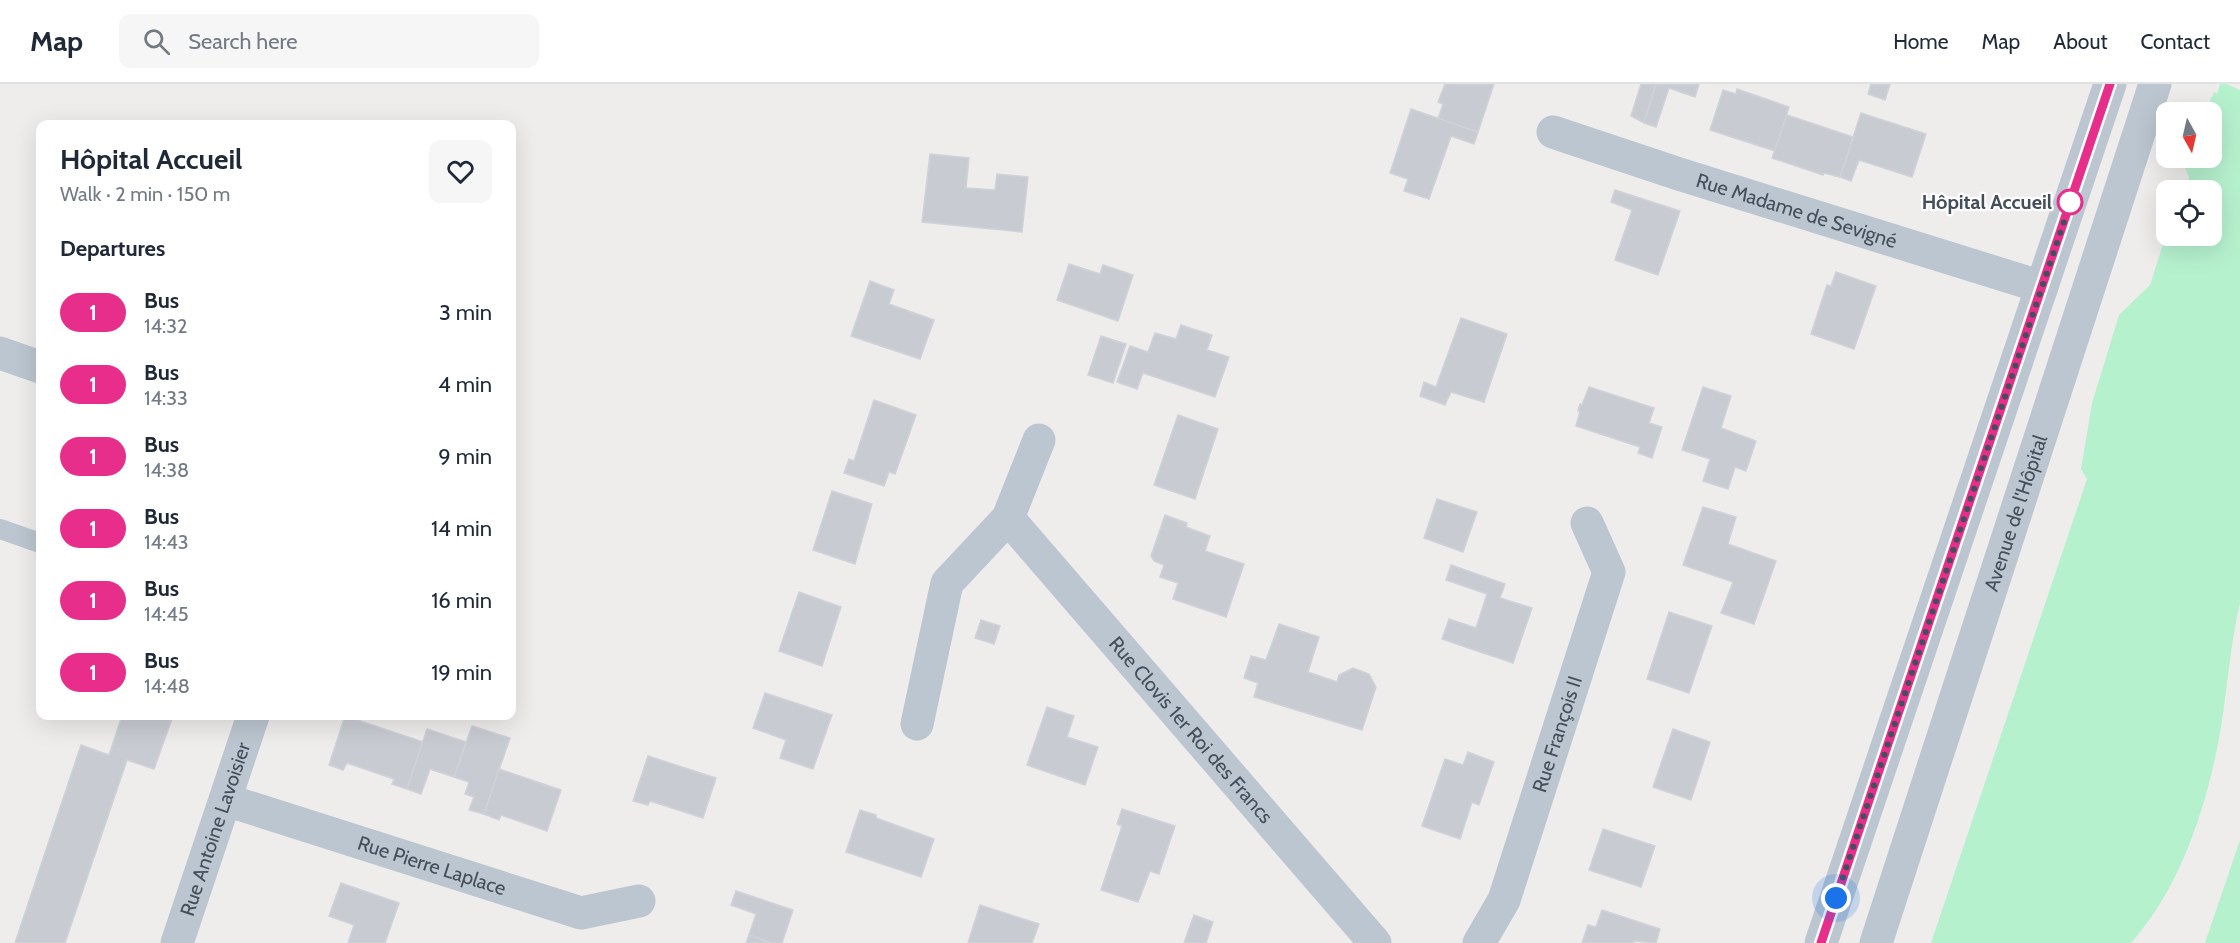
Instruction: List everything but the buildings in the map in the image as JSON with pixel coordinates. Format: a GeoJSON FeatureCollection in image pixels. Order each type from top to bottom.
{"type":"FeatureCollection","features":[{"type":"Feature","properties":{"kind":"street"},"geometry":{"type":"LineString","coordinates":[[1821,943],[2110,84]]}},
{"type":"Feature","properties":{"kind":"street","name":"Avenue de l'Hôpital"},"geometry":{"type":"LineString","coordinates":[[1886,935],[2155,84]]}},
{"type":"Feature","properties":{"kind":"street","name":"Rue Madame de Sevigné"},"geometry":{"type":"LineString","coordinates":[[1553,132],[1679,174],[2042,287]]}},
{"type":"Feature","properties":{"kind":"street"},"geometry":{"type":"LineString","coordinates":[[0,353],[36,366]]}},
{"type":"Feature","properties":{"kind":"street"},"geometry":{"type":"LineString","coordinates":[[917,724],[947,583],[1008,518],[1039,440]]}},
{"type":"Feature","properties":{"kind":"street","name":"Rue Clovis 1er Roi des Francs"},"geometry":{"type":"LineString","coordinates":[[1008,518],[1375,943]]}},
{"type":"Feature","properties":{"kind":"street","name":"Rue François II"},"geometry":{"type":"LineString","coordinates":[[1479,943],[1504,900],[1609,572],[1587,523]]}},
{"type":"Feature","properties":{"kind":"street","name":"Rue Antoine Lavoisier"},"geometry":{"type":"LineString","coordinates":[[177,943],[252,720]]}},
{"type":"Feature","properties":{"kind":"street","name":"Rue Pierre Laplace"},"geometry":{"type":"LineString","coordinates":[[226,800],[581,913],[639,902]]}},
{"type":"Feature","properties":{"kind":"lane"},"geometry":{"type":"LineString","coordinates":[[0,529],[36,542]]}},
{"type":"Feature","properties":{"kind":"green space"},"geometry":{"type":"Polygon","coordinates":[[[2220,84],[2240,90],[2240,603],[2218,744],[2197,823],[2176,875],[2163,899],[2131,943],[1931,943],[2087,479],[2081,469],[2092,403],[2119,315],[2150,285],[2162,246],[2222,246],[2222,180],[2188,180],[2185,168],[2222,168],[2222,102],[2210,102],[2214,92],[2217,94],[2220,84]]]}},
{"type":"Feature","properties":{"kind":"green space"},"geometry":{"type":"Polygon","coordinates":[[[2240,840],[2240,943],[2205,943],[2240,840]]]}},
{"type":"Feature","properties":{"kind":"bus line","name":"1"},"geometry":{"type":"LineString","coordinates":[[1821,943],[2110,84]]}},
{"type":"Feature","properties":{"kind":"place","name":"Hôpital Accueil"},"geometry":{"type":"Point","coordinates":[2070,202]}},
{"type":"Feature","properties":{"kind":"route"},"geometry":{"type":"LineString","coordinates":[[1836,898],[2072,198],[2070,202]]}}]}
